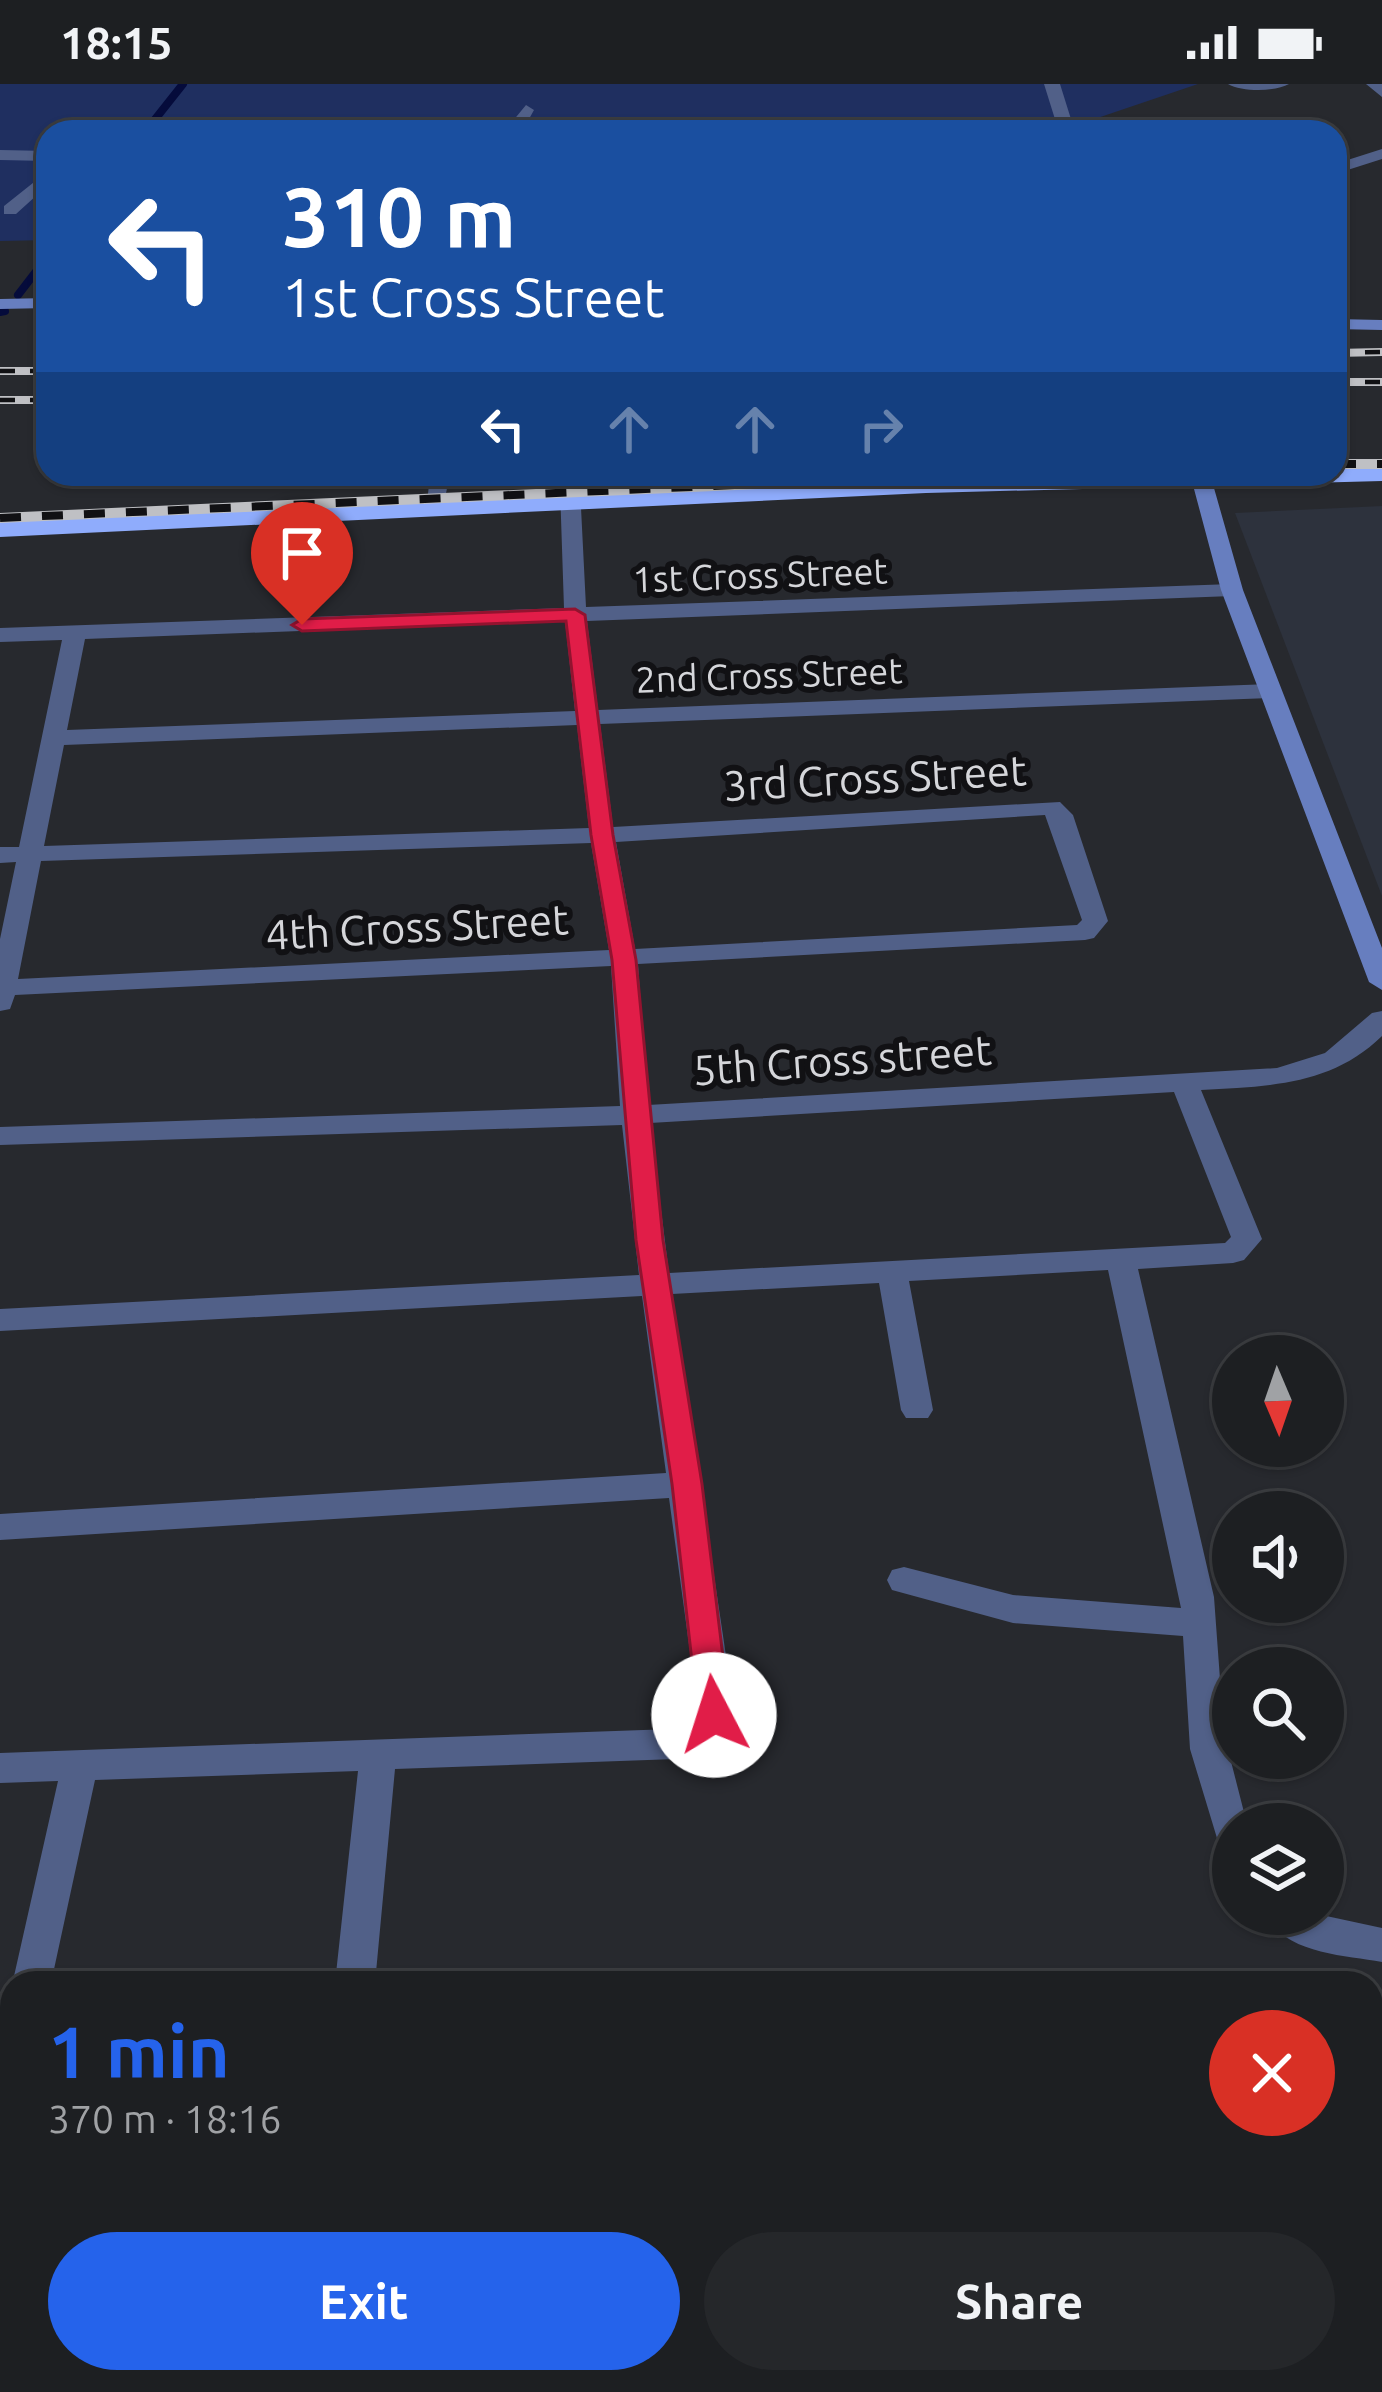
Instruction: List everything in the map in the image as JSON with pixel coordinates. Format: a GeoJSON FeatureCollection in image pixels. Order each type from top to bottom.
{"type":"FeatureCollection","features":[{"type":"Feature","properties":{"kind":"highway"},"geometry":{"type":"LineString","coordinates":[[1347,459],[1382,458]]}},
{"type":"Feature","properties":{"kind":"highway"},"geometry":{"type":"LineString","coordinates":[[1347,474],[1382,474]]}},
{"type":"Feature","properties":{"kind":"highway"},"geometry":{"type":"LineString","coordinates":[[0,513],[409,486]]}},
{"type":"Feature","properties":{"kind":"highway"},"geometry":{"type":"LineString","coordinates":[[461,486],[570,496],[870,486]]}},
{"type":"Feature","properties":{"kind":"highway"},"geometry":{"type":"LineString","coordinates":[[0,530],[696,486]]}},
{"type":"Feature","properties":{"kind":"street"},"geometry":{"type":"LineString","coordinates":[[1052,84],[1063,120]]}},
{"type":"Feature","properties":{"kind":"street"},"geometry":{"type":"LineString","coordinates":[[1236,84],[1281,84]]}},
{"type":"Feature","properties":{"kind":"street"},"geometry":{"type":"LineString","coordinates":[[1374,84],[1382,92]]}},
{"type":"Feature","properties":{"kind":"street"},"geometry":{"type":"LineString","coordinates":[[521,120],[526,110]]}},
{"type":"Feature","properties":{"kind":"street"},"geometry":{"type":"LineString","coordinates":[[1347,165],[1382,154]]}},
{"type":"Feature","properties":{"kind":"street"},"geometry":{"type":"LineString","coordinates":[[0,155],[36,155]]}},
{"type":"Feature","properties":{"kind":"street"},"geometry":{"type":"LineString","coordinates":[[9,219],[36,189]]}},
{"type":"Feature","properties":{"kind":"street"},"geometry":{"type":"LineString","coordinates":[[0,304],[36,303]]}},
{"type":"Feature","properties":{"kind":"street"},"geometry":{"type":"LineString","coordinates":[[1347,324],[1382,325]]}},
{"type":"Feature","properties":{"kind":"street"},"geometry":{"type":"LineString","coordinates":[[1203,486],[1232,590],[1382,982]]}},
{"type":"Feature","properties":{"kind":"street"},"geometry":{"type":"LineString","coordinates":[[0,1768],[676,1744],[702,1732],[714,1715],[635,1115],[624,960],[587,718],[575,615],[570,496]]}},
{"type":"Feature","properties":{"kind":"street","name":"1st Cross Street"},"geometry":{"type":"LineString","coordinates":[[0,635],[1232,590]]}},
{"type":"Feature","properties":{"kind":"street"},"geometry":{"type":"LineString","coordinates":[[1,993],[75,633]]}},
{"type":"Feature","properties":{"kind":"street","name":"2nd Cross Street"},"geometry":{"type":"LineString","coordinates":[[54,739],[1270,692]]}},
{"type":"Feature","properties":{"kind":"street","name":"3rd Cross Street"},"geometry":{"type":"LineString","coordinates":[[602,835],[1034,807],[1051,808],[1061,815],[1095,921],[1091,929],[837,948]]}},
{"type":"Feature","properties":{"kind":"street"},"geometry":{"type":"LineString","coordinates":[[0,855],[602,835]]}},
{"type":"Feature","properties":{"kind":"street","name":"4th Cross Street"},"geometry":{"type":"LineString","coordinates":[[1,993],[837,948]]}},
{"type":"Feature","properties":{"kind":"street","name":"5th Cross street"},"geometry":{"type":"LineString","coordinates":[[0,1136],[635,1115],[1312,1071],[1357,1048],[1382,1019]]}},
{"type":"Feature","properties":{"kind":"street"},"geometry":{"type":"LineString","coordinates":[[0,1321],[1233,1252],[1247,1239],[1184,1081]]}},
{"type":"Feature","properties":{"kind":"street"},"geometry":{"type":"LineString","coordinates":[[1120,1258],[1201,1624],[1203,1718],[1221,1803]]}},
{"type":"Feature","properties":{"kind":"street"},"geometry":{"type":"LineString","coordinates":[[892,1269],[917,1410]]}},
{"type":"Feature","properties":{"kind":"street"},"geometry":{"type":"LineString","coordinates":[[0,1527],[687,1484]]}},
{"type":"Feature","properties":{"kind":"street"},"geometry":{"type":"LineString","coordinates":[[904,1580],[1013,1609],[1201,1624]]}},
{"type":"Feature","properties":{"kind":"street"},"geometry":{"type":"LineString","coordinates":[[356,1971],[378,1754]]}},
{"type":"Feature","properties":{"kind":"street"},"geometry":{"type":"LineString","coordinates":[[34,1971],[81,1762]]}},
{"type":"Feature","properties":{"kind":"street"},"geometry":{"type":"LineString","coordinates":[[1331,1935],[1382,1945]]}},
{"type":"Feature","properties":{"kind":"shaded area"},"geometry":{"type":"Polygon","coordinates":[[[0,84],[1198,84],[1092,120],[36,120],[36,240],[0,241],[0,84]]]}},
{"type":"Feature","properties":{"kind":"shaded area"},"geometry":{"type":"Polygon","coordinates":[[[1382,506],[1382,896],[1235,513],[1382,506]]]}},
{"type":"Feature","properties":{"kind":"waterway"},"geometry":{"type":"LineString","coordinates":[[154,120],[183,84]]}},
{"type":"Feature","properties":{"kind":"waterway"},"geometry":{"type":"LineString","coordinates":[[18,295],[36,272]]}},
{"type":"Feature","properties":{"kind":"waterway"},"geometry":{"type":"LineString","coordinates":[[0,312],[5,311]]}},
{"type":"Feature","properties":{"kind":"railway"},"geometry":{"type":"LineString","coordinates":[[1347,353],[1382,352]]}},
{"type":"Feature","properties":{"kind":"railway"},"geometry":{"type":"LineString","coordinates":[[0,371],[36,371]]}},
{"type":"Feature","properties":{"kind":"railway"},"geometry":{"type":"LineString","coordinates":[[1347,382],[1382,382]]}},
{"type":"Feature","properties":{"kind":"railway"},"geometry":{"type":"LineString","coordinates":[[0,400],[36,400]]}},
{"type":"Feature","properties":{"kind":"railway"},"geometry":{"type":"LineString","coordinates":[[1347,464],[1382,464]]}},
{"type":"Feature","properties":{"kind":"railway"},"geometry":{"type":"LineString","coordinates":[[0,518],[713,486]]}},
{"type":"Feature","properties":{"kind":"route"},"geometry":{"type":"LineString","coordinates":[[302,625],[575,615],[602,835],[624,960],[635,1115],[714,1715]]}}]}
